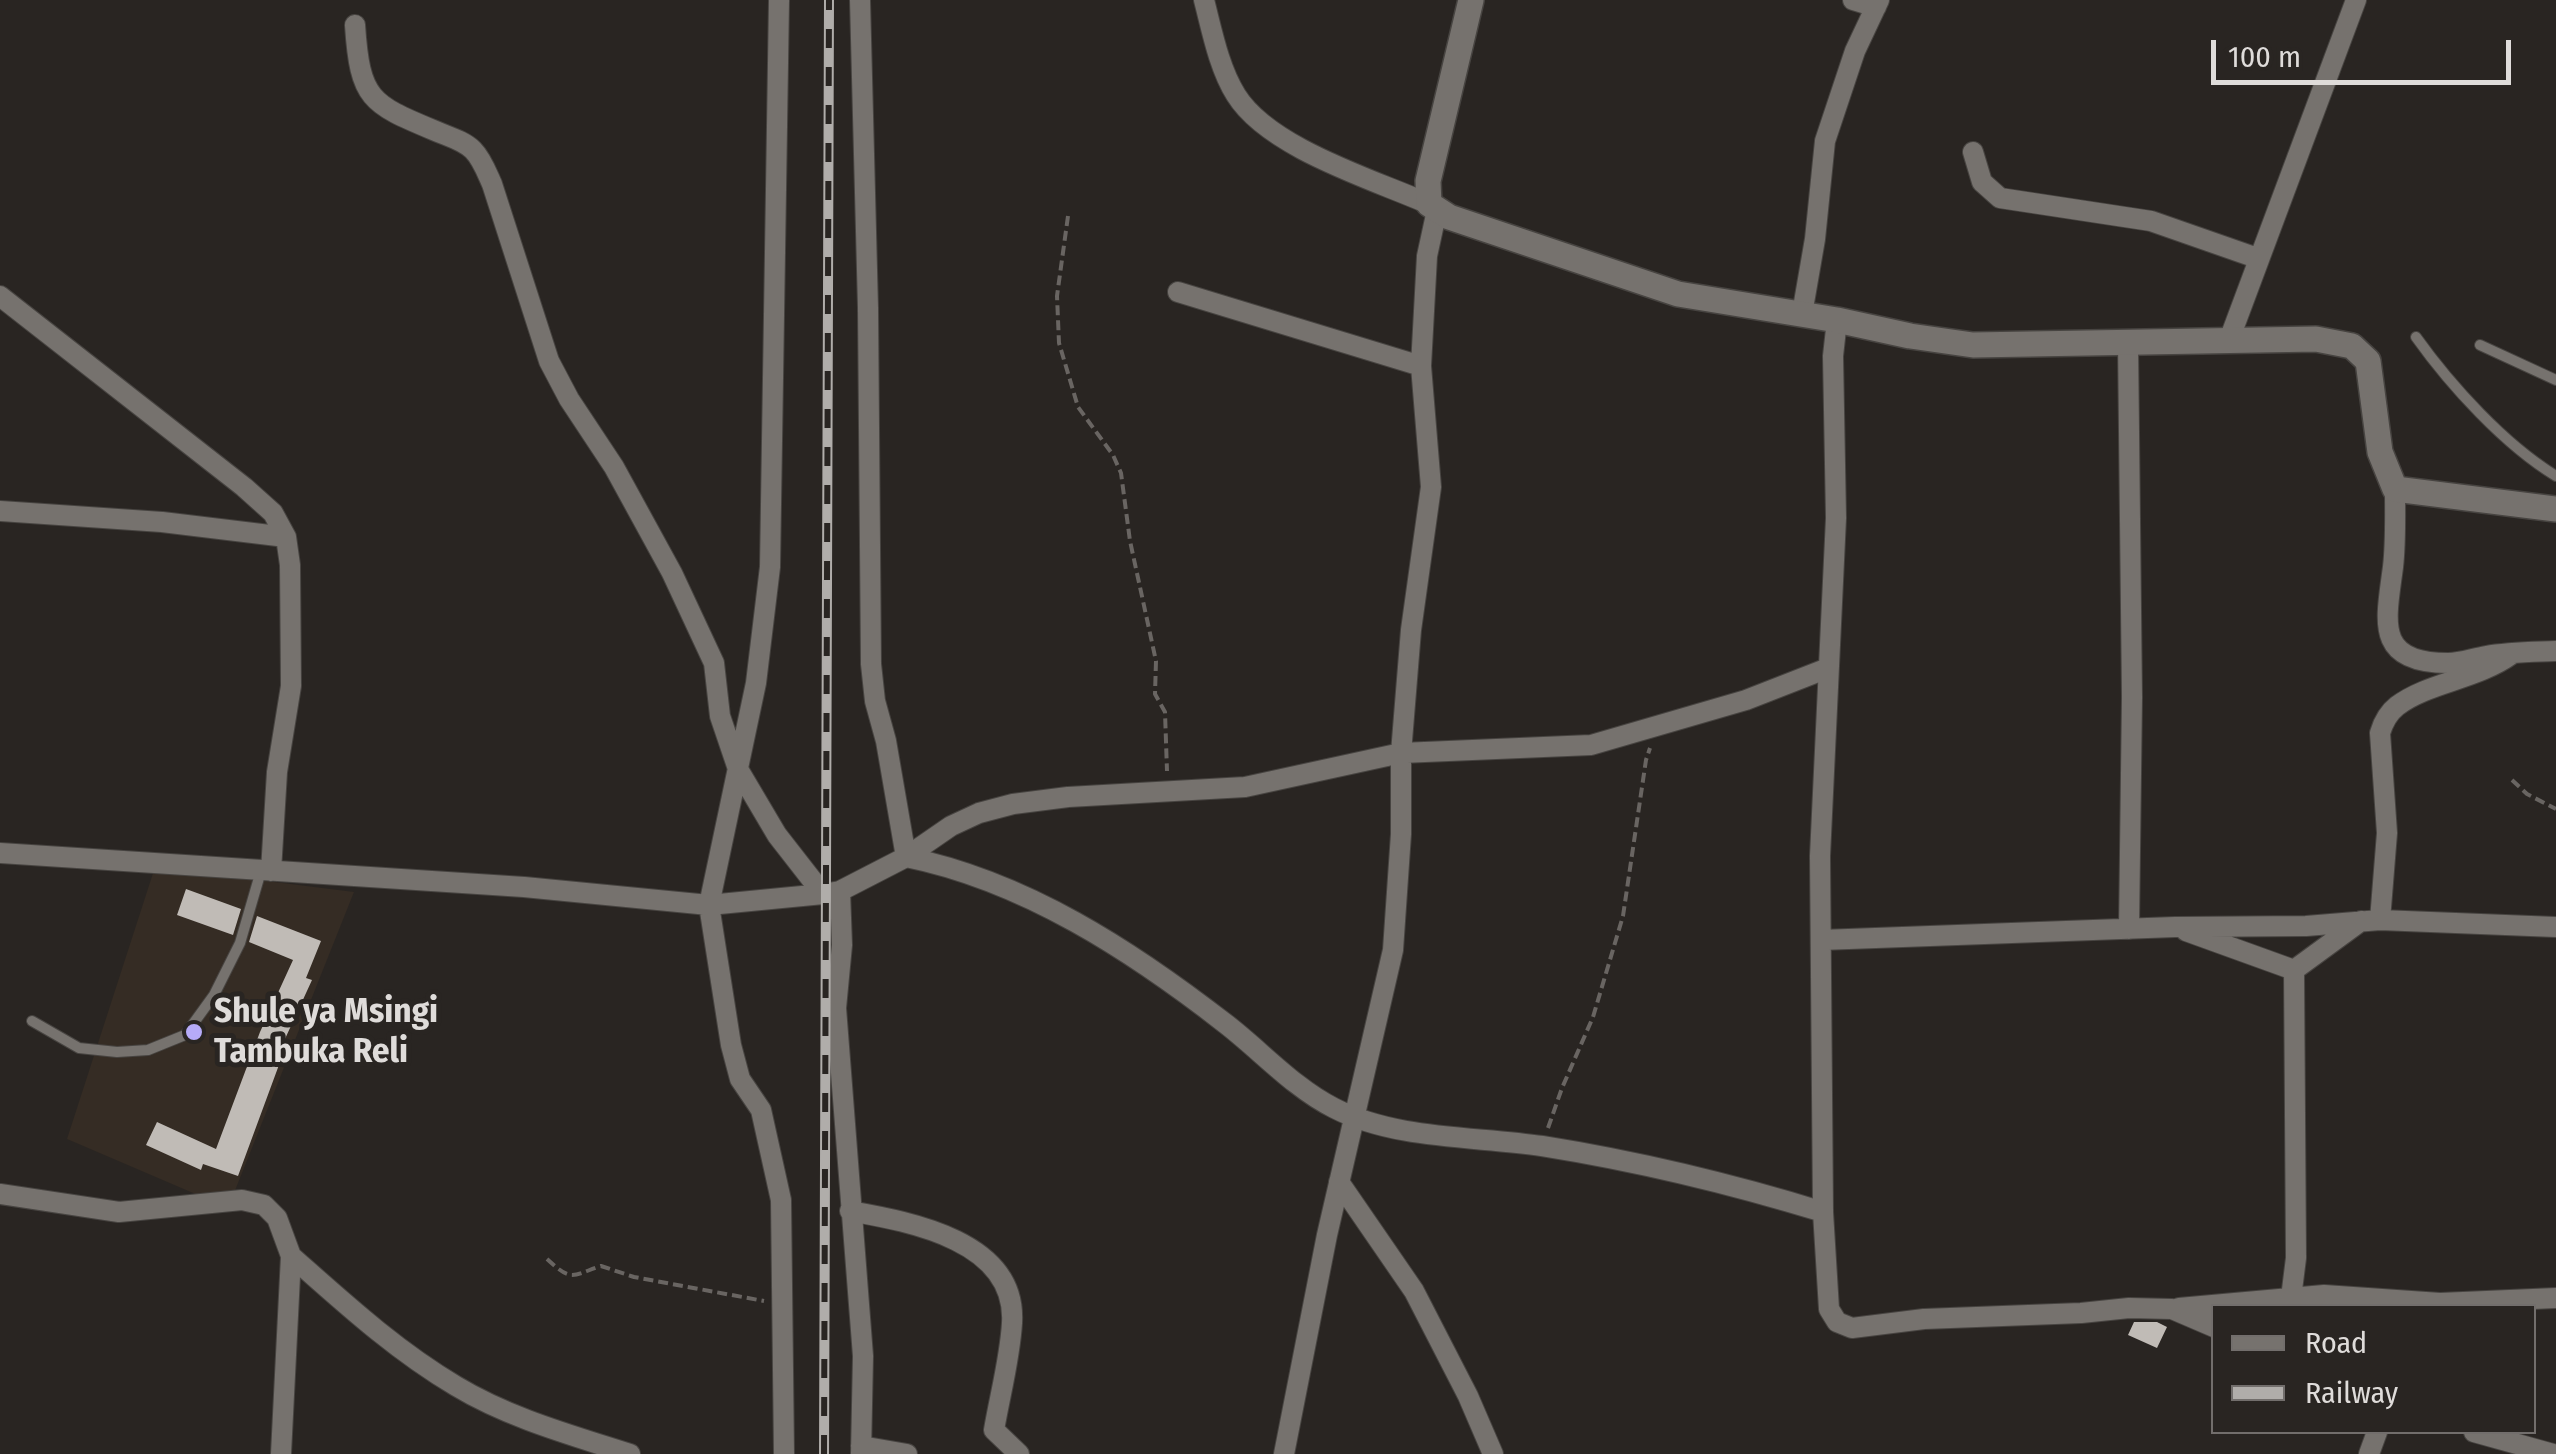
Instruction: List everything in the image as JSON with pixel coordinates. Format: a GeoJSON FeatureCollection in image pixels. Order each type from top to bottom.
{"type":"FeatureCollection","features":[{"type":"Feature","properties":{"kind":"street"},"geometry":{"type":"LineString","coordinates":[[780,0],[770,566],[756,684],[709,905],[731,1045],[740,1079],[762,1110],[781,1200],[784,1454]]}},
{"type":"Feature","properties":{"kind":"street"},"geometry":{"type":"LineString","coordinates":[[860,0],[871,664],[874,701],[886,741],[906,857]]}},
{"type":"Feature","properties":{"kind":"street"},"geometry":{"type":"LineString","coordinates":[[1204,0],[1228,80],[1244,106],[1268,131],[1433,207],[1592,267],[1678,294],[1973,345],[2316,339],[2337,341],[2360,351],[2371,371],[2380,452],[2395,489],[2394,564],[2386,608],[2386,633],[2394,647],[2404,656],[2450,664],[2556,651]]}},
{"type":"Feature","properties":{"kind":"street"},"geometry":{"type":"LineString","coordinates":[[1284,1454],[1339,1182],[1393,950],[1401,834],[1401,753],[1411,630],[1431,487],[1420,366],[1433,207],[1428,181],[1472,0]]}},
{"type":"Feature","properties":{"kind":"street"},"geometry":{"type":"LineString","coordinates":[[1802,314],[1825,142],[1855,51],[1877,4],[1853,0]]}},
{"type":"Feature","properties":{"kind":"street"},"geometry":{"type":"LineString","coordinates":[[2229,340],[2356,0]]}},
{"type":"Feature","properties":{"kind":"street"},"geometry":{"type":"LineString","coordinates":[[355,25],[358,66],[374,100],[387,110],[464,143],[480,158],[492,184],[548,362],[664,558],[714,664],[720,716],[738,768],[777,835],[832,893],[842,945],[836,1008],[863,1356],[861,1450],[907,1454]]}},
{"type":"Feature","properties":{"kind":"street"},"geometry":{"type":"LineString","coordinates":[[1972,152],[1982,182],[2000,198],[2150,220],[2258,258]]}},
{"type":"Feature","properties":{"kind":"street"},"geometry":{"type":"LineString","coordinates":[[1178,292],[1420,366]]}},
{"type":"Feature","properties":{"kind":"street"},"geometry":{"type":"LineString","coordinates":[[0,296],[244,487],[273,513],[286,537],[291,686],[266,870]]}},
{"type":"Feature","properties":{"kind":"street"},"geometry":{"type":"LineString","coordinates":[[1836,320],[1836,518],[1820,856],[1822,1212],[1830,1310],[1837,1322],[1852,1328],[1924,1319],[2211,1305]]}},
{"type":"Feature","properties":{"kind":"street"},"geometry":{"type":"LineString","coordinates":[[2128,343],[2132,697],[2129,928]]}},
{"type":"Feature","properties":{"kind":"street"},"geometry":{"type":"LineString","coordinates":[[2395,489],[2556,508]]}},
{"type":"Feature","properties":{"kind":"street"},"geometry":{"type":"LineString","coordinates":[[0,511],[162,522],[286,537]]}},
{"type":"Feature","properties":{"kind":"street"},"geometry":{"type":"LineString","coordinates":[[2294,970],[2371,920],[2387,833],[2380,733],[2384,721],[2396,706],[2482,673],[2512,654]]}},
{"type":"Feature","properties":{"kind":"street"},"geometry":{"type":"LineString","coordinates":[[0,853],[524,888],[709,905],[832,893],[906,857],[951,826],[1013,804],[1068,796],[1246,787],[1401,753],[1591,745],[1746,700],[1828,668]]}},
{"type":"Feature","properties":{"kind":"street"},"geometry":{"type":"LineString","coordinates":[[906,857],[950,866],[999,884],[1136,956],[1302,1087],[1355,1117],[1458,1138],[1542,1146],[1708,1180],[1822,1212]]}},
{"type":"Feature","properties":{"kind":"street"},"geometry":{"type":"LineString","coordinates":[[1821,940],[2129,928],[2306,926],[2371,920],[2556,927]]}},
{"type":"Feature","properties":{"kind":"street"},"geometry":{"type":"LineString","coordinates":[[2175,927],[2294,970]]}},
{"type":"Feature","properties":{"kind":"street"},"geometry":{"type":"LineString","coordinates":[[2291,1298],[2296,1258],[2294,970]]}},
{"type":"Feature","properties":{"kind":"street"},"geometry":{"type":"LineString","coordinates":[[1339,1182],[1414,1292],[1454,1366],[1493,1454]]}},
{"type":"Feature","properties":{"kind":"street"},"geometry":{"type":"LineString","coordinates":[[0,1194],[119,1212],[242,1200],[264,1205],[277,1218],[291,1256],[281,1454]]}},
{"type":"Feature","properties":{"kind":"street"},"geometry":{"type":"LineString","coordinates":[[850,1211],[894,1218],[966,1246],[986,1258],[998,1275],[1008,1290],[1013,1320],[994,1430],[1020,1454]]}},
{"type":"Feature","properties":{"kind":"street"},"geometry":{"type":"LineString","coordinates":[[291,1256],[373,1329],[458,1388],[515,1414],[630,1454]]}},
{"type":"Feature","properties":{"kind":"street"},"geometry":{"type":"LineString","coordinates":[[2226,1304],[2324,1295],[2404,1303],[2556,1298]]}},
{"type":"Feature","properties":{"kind":"street"},"geometry":{"type":"LineString","coordinates":[[2172,1309],[2211,1326]]}},
{"type":"Feature","properties":{"kind":"street"},"geometry":{"type":"LineString","coordinates":[[2481,1434],[2553,1454]]}},
{"type":"Feature","properties":{"kind":"lane"},"geometry":{"type":"LineString","coordinates":[[2416,337],[2438,368],[2500,430],[2556,476]]}},
{"type":"Feature","properties":{"kind":"lane"},"geometry":{"type":"LineString","coordinates":[[2480,345],[2556,380]]}},
{"type":"Feature","properties":{"kind":"lane"},"geometry":{"type":"LineString","coordinates":[[32,1021],[80,1048],[117,1052],[148,1050],[186,1035],[214,995],[240,944],[266,870]]}},
{"type":"Feature","properties":{"kind":"path"},"geometry":{"type":"LineString","coordinates":[[1068,216],[1056,296],[1059,343],[1078,407],[1113,456],[1125,491],[1128,526],[1156,661],[1154,694],[1165,712],[1166,790]]}},
{"type":"Feature","properties":{"kind":"path"},"geometry":{"type":"LineString","coordinates":[[1542,1146],[1593,1017],[1622,916],[1646,760],[1659,725]]}},
{"type":"Feature","properties":{"kind":"path"},"geometry":{"type":"LineString","coordinates":[[2512,780],[2556,809]]}},
{"type":"Feature","properties":{"kind":"path"},"geometry":{"type":"LineString","coordinates":[[547,1259],[574,1277],[600,1266],[704,1292],[763,1301],[783,1298]]}},
{"type":"Feature","properties":{"kind":"shaded area"},"geometry":{"type":"Polygon","coordinates":[[[155,867],[354,892],[228,1208],[67,1139],[155,867]]]}},
{"type":"Feature","properties":{"kind":"building"},"geometry":{"type":"Polygon","coordinates":[[[186,889],[241,909],[233,935],[177,915],[186,889]]]}},
{"type":"Feature","properties":{"kind":"building"},"geometry":{"type":"Polygon","coordinates":[[[257,916],[321,941],[306,978],[312,980],[279,1052],[283,1054],[238,1176],[203,1164],[201,1170],[146,1145],[157,1122],[216,1149],[260,1032],[293,960],[249,942],[257,916]]]}},
{"type":"Feature","properties":{"kind":"building"},"geometry":{"type":"Polygon","coordinates":[[[2134,1322],[2157,1322],[2167,1327],[2157,1348],[2128,1335],[2134,1322]]]}},
{"type":"Feature","properties":{"kind":"railway"},"geometry":{"type":"LineString","coordinates":[[824,1454],[829,0]]}},
{"type":"Feature","properties":{"kind":"place","name":"Shule ya Msingi Tambuka Reli"},"geometry":{"type":"Point","coordinates":[194,1032]}}]}
